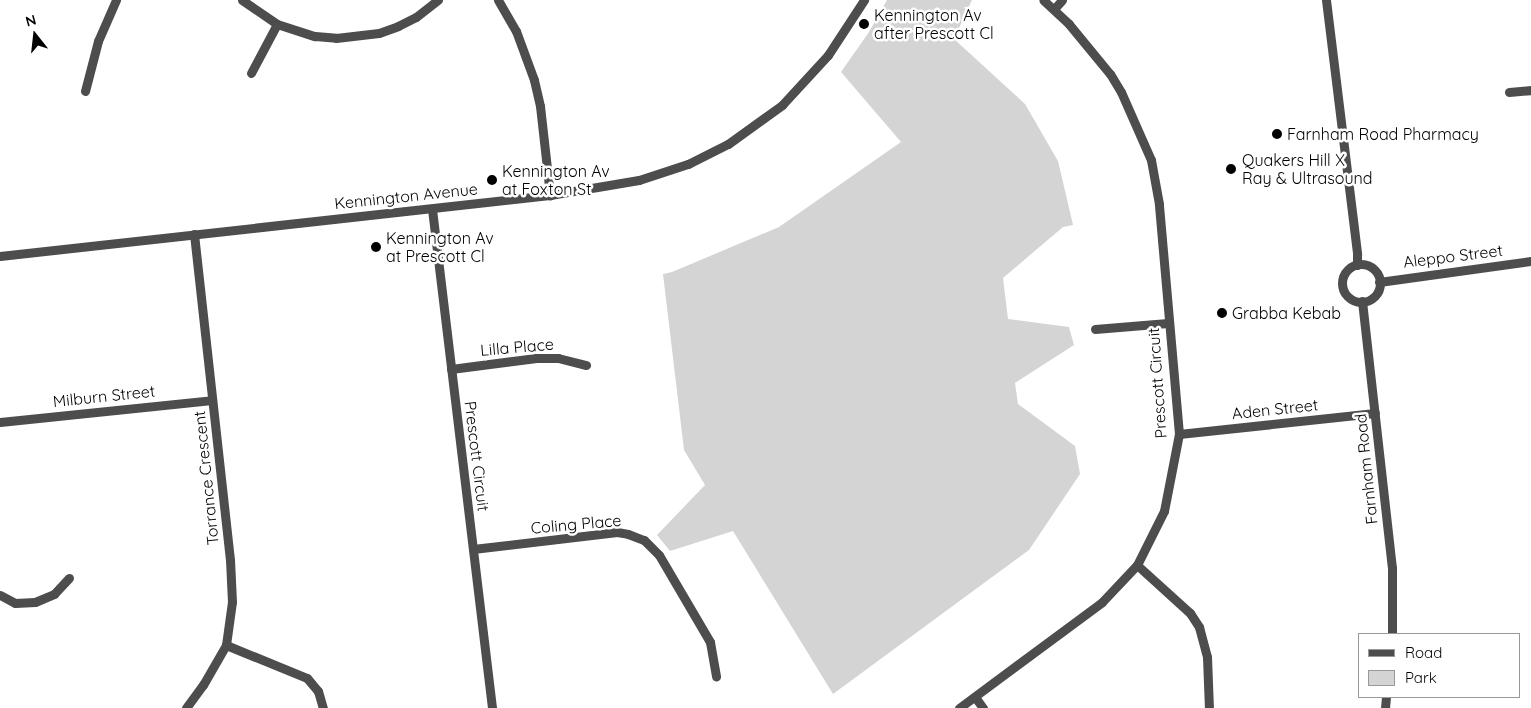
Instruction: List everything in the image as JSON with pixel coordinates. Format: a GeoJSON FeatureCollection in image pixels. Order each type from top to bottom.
{"type":"FeatureCollection","features":[{"type":"Feature","properties":{"kind":"street"},"geometry":{"type":"LineString","coordinates":[[86,91],[98,41],[116,0]]}},
{"type":"Feature","properties":{"kind":"street"},"geometry":{"type":"LineString","coordinates":[[242,0],[277,24],[315,36],[336,38],[358,36],[398,26],[416,17],[438,0]]}},
{"type":"Feature","properties":{"kind":"street"},"geometry":{"type":"LineString","coordinates":[[498,0],[516,31],[534,80],[540,106],[550,195]]}},
{"type":"Feature","properties":{"kind":"street","name":"Kennington Avenue"},"geometry":{"type":"LineString","coordinates":[[0,256],[550,195],[639,180],[688,164],[728,144],[768,116],[804,84],[828,56],[864,0]]}},
{"type":"Feature","properties":{"kind":"street","name":"Prescott Circuit"},"geometry":{"type":"LineString","coordinates":[[959,708],[1102,602],[1136,565],[1164,511],[1179,434],[1159,204],[1151,160],[1121,92],[1110,74],[1085,42],[1043,0]]}},
{"type":"Feature","properties":{"kind":"street"},"geometry":{"type":"LineString","coordinates":[[1054,9],[1062,0]]}},
{"type":"Feature","properties":{"kind":"street"},"geometry":{"type":"LineString","coordinates":[[1326,0],[1358,254],[1357,265]]}},
{"type":"Feature","properties":{"kind":"street"},"geometry":{"type":"LineString","coordinates":[[250,73],[277,24]]}},
{"type":"Feature","properties":{"kind":"street"},"geometry":{"type":"LineString","coordinates":[[1509,92],[1531,90]]}},
{"type":"Feature","properties":{"kind":"street","name":"Prescott Circuit"},"geometry":{"type":"LineString","coordinates":[[432,209],[492,708]]}},
{"type":"Feature","properties":{"kind":"street","name":"Torrance Crescent"},"geometry":{"type":"LineString","coordinates":[[186,708],[203,685],[226,645],[232,602],[230,560],[194,234]]}},
{"type":"Feature","properties":{"kind":"street","name":"Aleppo Street"},"geometry":{"type":"LineString","coordinates":[[1379,282],[1531,261]]}},
{"type":"Feature","properties":{"kind":"street"},"geometry":{"type":"LineString","coordinates":[[1357,265],[1372,268],[1379,282],[1376,293],[1367,300],[1362,301],[1350,298],[1343,289],[1342,283],[1348,269],[1357,265]]}},
{"type":"Feature","properties":{"kind":"street","name":"Farnham Road"},"geometry":{"type":"LineString","coordinates":[[1362,301],[1392,568],[1392,633]]}},
{"type":"Feature","properties":{"kind":"street"},"geometry":{"type":"LineString","coordinates":[[1095,329],[1168,323]]}},
{"type":"Feature","properties":{"kind":"street","name":"Lilla Place"},"geometry":{"type":"LineString","coordinates":[[451,369],[536,358],[558,358],[586,365]]}},
{"type":"Feature","properties":{"kind":"street","name":"Milburn Street"},"geometry":{"type":"LineString","coordinates":[[0,422],[212,400]]}},
{"type":"Feature","properties":{"kind":"street","name":"Aden Street"},"geometry":{"type":"LineString","coordinates":[[1179,434],[1375,413]]}},
{"type":"Feature","properties":{"kind":"street","name":"Coling Place"},"geometry":{"type":"LineString","coordinates":[[473,549],[617,532],[644,540],[659,556],[710,642],[716,676]]}},
{"type":"Feature","properties":{"kind":"street"},"geometry":{"type":"LineString","coordinates":[[1136,565],[1190,613],[1199,627],[1207,657],[1209,708]]}},
{"type":"Feature","properties":{"kind":"street"},"geometry":{"type":"LineString","coordinates":[[0,596],[15,602],[35,602],[54,594],[69,578]]}},
{"type":"Feature","properties":{"kind":"street"},"geometry":{"type":"LineString","coordinates":[[226,645],[307,678],[318,691],[323,708]]}},
{"type":"Feature","properties":{"kind":"street"},"geometry":{"type":"LineString","coordinates":[[975,697],[983,708]]}},
{"type":"Feature","properties":{"kind":"green space"},"geometry":{"type":"Polygon","coordinates":[[[887,0],[972,0],[954,39],[1025,104],[1058,161],[1073,225],[1063,227],[1003,278],[1008,319],[1069,327],[1074,345],[1015,383],[1018,404],[1075,446],[1080,474],[1029,550],[833,694],[733,531],[670,551],[657,535],[705,485],[684,450],[663,274],[672,272],[779,227],[901,142],[841,72],[869,32],[887,0]]]}},
{"type":"Feature","properties":{"kind":"place","name":"Kennington Av after Prescott Cl"},"geometry":{"type":"Point","coordinates":[864,24]}},
{"type":"Feature","properties":{"kind":"place","name":"Farnham Road Pharmacy"},"geometry":{"type":"Point","coordinates":[1277,134]}},
{"type":"Feature","properties":{"kind":"place","name":"Quakers Hill X Ray & Ultrasound"},"geometry":{"type":"Point","coordinates":[1231,169]}},
{"type":"Feature","properties":{"kind":"place","name":"Kennington Av at Foxton St"},"geometry":{"type":"Point","coordinates":[492,180]}},
{"type":"Feature","properties":{"kind":"place","name":"Kennington Av at Prescott Cl"},"geometry":{"type":"Point","coordinates":[376,247]}},
{"type":"Feature","properties":{"kind":"place","name":"Grabba Kebab"},"geometry":{"type":"Point","coordinates":[1222,313]}}]}
